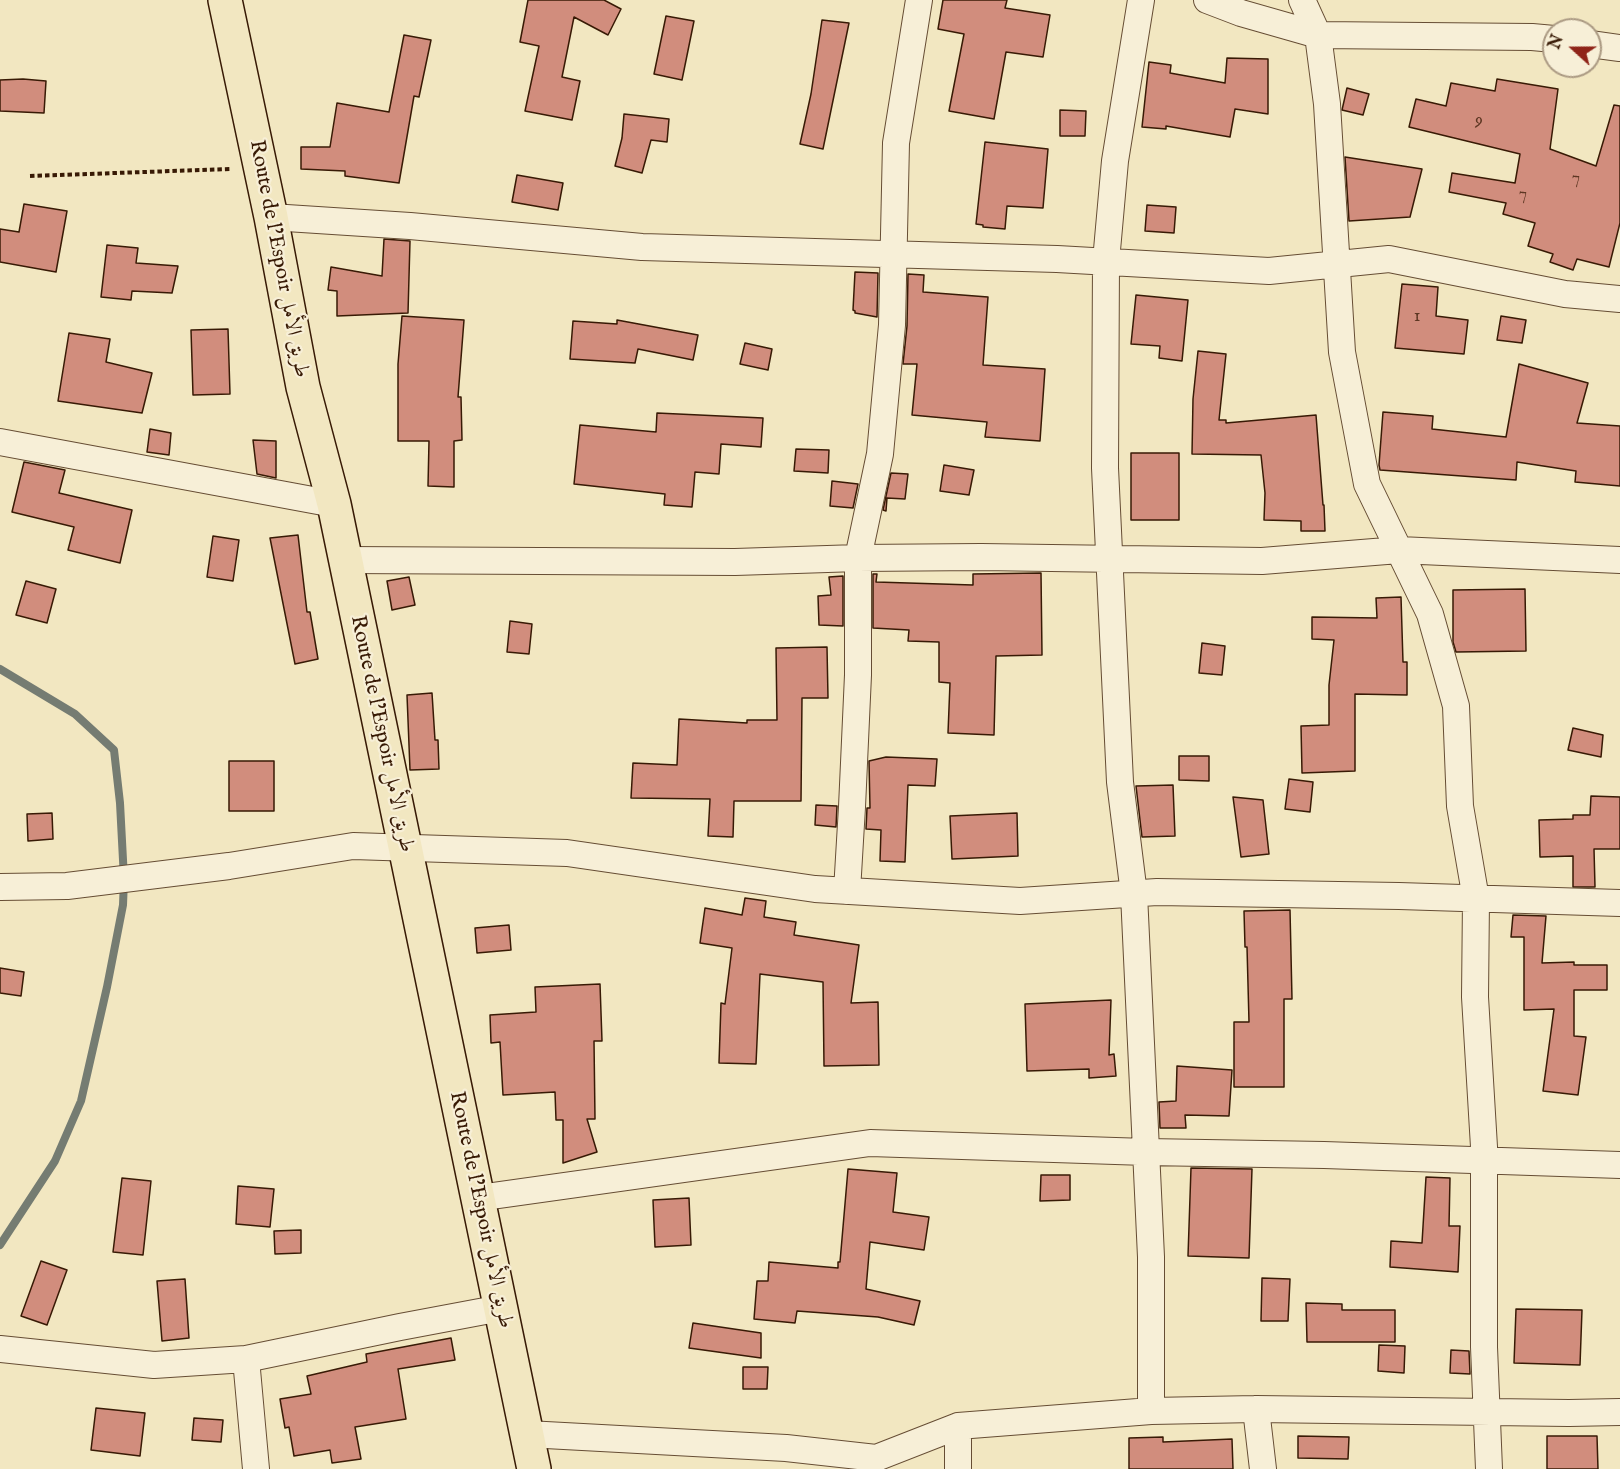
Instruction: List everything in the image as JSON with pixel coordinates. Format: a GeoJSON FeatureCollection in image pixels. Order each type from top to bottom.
{"type":"FeatureCollection","features":[{"type":"Feature","properties":{"kind":"highway","name":"Route de l’Espoir طريق الأمل"},"geometry":{"type":"LineString","coordinates":[[225,0],[271,218],[303,387],[334,504],[534,1469]]}},
{"type":"Feature","properties":{"kind":"street"},"geometry":{"type":"LineString","coordinates":[[847,891],[858,675],[858,558],[880,454],[892,326],[896,143],[919,0]]}},
{"type":"Feature","properties":{"kind":"street"},"geometry":{"type":"LineString","coordinates":[[1141,0],[1115,161],[1106,261],[1105,468],[1120,782],[1134,894],[1151,1257],[1151,1411]]}},
{"type":"Feature","properties":{"kind":"street"},"geometry":{"type":"LineString","coordinates":[[1207,0],[1241,13],[1318,35],[1542,37]]}},
{"type":"Feature","properties":{"kind":"street"},"geometry":{"type":"LineString","coordinates":[[1302,0],[1318,35],[1327,104],[1342,352],[1367,484],[1430,614],[1456,706],[1460,806],[1476,899],[1475,997],[1484,1160],[1484,1347],[1489,1469]]}},
{"type":"Feature","properties":{"kind":"street"},"geometry":{"type":"LineString","coordinates":[[1602,46],[1620,48]]}},
{"type":"Feature","properties":{"kind":"street"},"geometry":{"type":"LineString","coordinates":[[271,218],[410,226],[642,247],[1106,261],[1269,271],[1389,260],[1565,294],[1620,299]]}},
{"type":"Feature","properties":{"kind":"street"},"geometry":{"type":"LineString","coordinates":[[0,442],[334,504]]}},
{"type":"Feature","properties":{"kind":"street"},"geometry":{"type":"LineString","coordinates":[[345,560],[735,562],[981,557],[1263,561],[1399,550],[1620,560]]}},
{"type":"Feature","properties":{"kind":"street"},"geometry":{"type":"LineString","coordinates":[[0,888],[67,886],[229,866],[353,846],[567,853],[815,889],[1020,901],[1180,893],[1620,903]]}},
{"type":"Feature","properties":{"kind":"street"},"geometry":{"type":"LineString","coordinates":[[478,1198],[870,1143],[1620,1165]]}},
{"type":"Feature","properties":{"kind":"street"},"geometry":{"type":"LineString","coordinates":[[0,1349],[154,1365],[246,1359],[501,1308]]}},
{"type":"Feature","properties":{"kind":"street"},"geometry":{"type":"LineString","coordinates":[[246,1359],[256,1469]]}},
{"type":"Feature","properties":{"kind":"street"},"geometry":{"type":"LineString","coordinates":[[1256,1409],[1263,1469]]}},
{"type":"Feature","properties":{"kind":"street"},"geometry":{"type":"LineString","coordinates":[[527,1434],[786,1448],[876,1458],[958,1426],[1151,1411],[1256,1409],[1620,1412]]}},
{"type":"Feature","properties":{"kind":"street"},"geometry":{"type":"LineString","coordinates":[[957,1469],[958,1426]]}},
{"type":"Feature","properties":{"kind":"path"},"geometry":{"type":"LineString","coordinates":[[30,176],[260,168]]}},
{"type":"Feature","properties":{"kind":"building"},"geometry":{"type":"Polygon","coordinates":[[[528,0],[604,0],[621,9],[608,35],[574,17],[562,77],[580,81],[572,120],[525,111],[539,46],[520,42],[528,0]]]}},
{"type":"Feature","properties":{"kind":"building"},"geometry":{"type":"Polygon","coordinates":[[[943,0],[1007,0],[1005,8],[1050,15],[1043,57],[1006,52],[994,119],[949,111],[964,34],[938,29],[943,0]]]}},
{"type":"Feature","properties":{"kind":"building"},"geometry":{"type":"Polygon","coordinates":[[[666,16],[694,21],[682,80],[654,74],[666,16]]]}},
{"type":"Feature","properties":{"kind":"building"},"geometry":{"type":"Polygon","coordinates":[[[822,20],[849,23],[823,149],[800,144],[811,94],[822,20]]]}},
{"type":"Feature","properties":{"kind":"building"},"geometry":{"type":"Polygon","coordinates":[[[404,35],[431,40],[419,97],[414,96],[399,183],[345,176],[345,171],[301,169],[301,147],[330,147],[337,103],[389,112],[404,35]]]}},
{"type":"Feature","properties":{"kind":"building"},"geometry":{"type":"Polygon","coordinates":[[[1227,58],[1268,59],[1268,114],[1235,109],[1230,137],[1166,126],[1166,129],[1142,127],[1149,62],[1171,65],[1170,73],[1225,83],[1227,58]]]}},
{"type":"Feature","properties":{"kind":"building"},"geometry":{"type":"Polygon","coordinates":[[[1497,79],[1558,89],[1550,149],[1596,166],[1614,105],[1620,106],[1620,223],[1609,267],[1577,259],[1573,270],[1550,262],[1553,254],[1528,246],[1535,223],[1503,214],[1506,203],[1449,192],[1452,173],[1515,183],[1520,154],[1409,127],[1416,99],[1446,106],[1451,83],[1495,91],[1497,79]]]}},
{"type":"Feature","properties":{"kind":"building"},"geometry":{"type":"Polygon","coordinates":[[[0,80],[46,81],[44,113],[0,111],[0,80]]]}},
{"type":"Feature","properties":{"kind":"building"},"geometry":{"type":"Polygon","coordinates":[[[1347,88],[1369,94],[1363,115],[1342,110],[1347,88]]]}},
{"type":"Feature","properties":{"kind":"building"},"geometry":{"type":"Polygon","coordinates":[[[1060,110],[1086,111],[1085,136],[1060,136],[1060,110]]]}},
{"type":"Feature","properties":{"kind":"building"},"geometry":{"type":"Polygon","coordinates":[[[624,114],[669,119],[667,142],[651,140],[642,173],[615,166],[622,138],[624,114]]]}},
{"type":"Feature","properties":{"kind":"building"},"geometry":{"type":"Polygon","coordinates":[[[985,142],[1048,149],[1043,208],[1007,206],[1005,229],[976,224],[985,142]]]}},
{"type":"Feature","properties":{"kind":"building"},"geometry":{"type":"Polygon","coordinates":[[[1345,157],[1422,169],[1410,217],[1349,221],[1345,157]]]}},
{"type":"Feature","properties":{"kind":"building"},"geometry":{"type":"Polygon","coordinates":[[[517,175],[563,183],[558,210],[512,202],[517,175]]]}},
{"type":"Feature","properties":{"kind":"building"},"geometry":{"type":"Polygon","coordinates":[[[24,204],[67,211],[56,272],[0,262],[0,229],[19,232],[24,204]]]}},
{"type":"Feature","properties":{"kind":"building"},"geometry":{"type":"Polygon","coordinates":[[[1147,205],[1176,207],[1174,233],[1145,231],[1147,205]]]}},
{"type":"Feature","properties":{"kind":"building"},"geometry":{"type":"Polygon","coordinates":[[[384,239],[410,241],[408,313],[337,316],[337,291],[328,290],[331,267],[382,276],[384,239]]]}},
{"type":"Feature","properties":{"kind":"building"},"geometry":{"type":"Polygon","coordinates":[[[107,245],[138,248],[136,263],[178,266],[172,293],[132,291],[131,300],[101,297],[107,245]]]}},
{"type":"Feature","properties":{"kind":"building"},"geometry":{"type":"Polygon","coordinates":[[[855,272],[878,273],[877,317],[855,313],[853,310],[855,272]]]}},
{"type":"Feature","properties":{"kind":"building"},"geometry":{"type":"Polygon","coordinates":[[[908,274],[924,275],[923,292],[988,297],[983,365],[1045,369],[1040,441],[985,437],[987,422],[912,415],[917,364],[903,364],[907,326],[908,274]]]}},
{"type":"Feature","properties":{"kind":"building"},"geometry":{"type":"Polygon","coordinates":[[[1402,284],[1438,287],[1436,316],[1468,320],[1464,354],[1395,348],[1402,284]]]}},
{"type":"Feature","properties":{"kind":"building"},"geometry":{"type":"Polygon","coordinates":[[[1136,295],[1188,300],[1182,361],[1159,358],[1160,346],[1131,344],[1136,295]]]}},
{"type":"Feature","properties":{"kind":"building"},"geometry":{"type":"Polygon","coordinates":[[[402,316],[464,320],[458,397],[461,397],[462,440],[454,441],[454,487],[428,486],[429,441],[398,441],[398,364],[402,316]]]}},
{"type":"Feature","properties":{"kind":"building"},"geometry":{"type":"Polygon","coordinates":[[[1501,316],[1526,320],[1522,343],[1497,340],[1501,316]]]}},
{"type":"Feature","properties":{"kind":"building"},"geometry":{"type":"Polygon","coordinates":[[[617,320],[698,335],[693,360],[638,349],[635,363],[570,359],[573,321],[617,324],[617,320]]]}},
{"type":"Feature","properties":{"kind":"building"},"geometry":{"type":"Polygon","coordinates":[[[228,329],[230,394],[193,395],[191,330],[228,329]]]}},
{"type":"Feature","properties":{"kind":"building"},"geometry":{"type":"Polygon","coordinates":[[[69,333],[110,339],[106,362],[152,373],[142,413],[58,401],[69,333]]]}},
{"type":"Feature","properties":{"kind":"building"},"geometry":{"type":"Polygon","coordinates":[[[745,343],[772,349],[768,370],[740,364],[745,343]]]}},
{"type":"Feature","properties":{"kind":"building"},"geometry":{"type":"Polygon","coordinates":[[[1198,351],[1226,354],[1219,420],[1226,420],[1226,423],[1316,415],[1325,531],[1301,531],[1301,521],[1264,520],[1265,493],[1261,455],[1192,454],[1193,399],[1198,351]]]}},
{"type":"Feature","properties":{"kind":"building"},"geometry":{"type":"Polygon","coordinates":[[[1519,364],[1588,383],[1577,423],[1620,426],[1620,486],[1575,482],[1576,471],[1517,462],[1516,480],[1380,470],[1383,412],[1433,416],[1432,429],[1506,437],[1519,364]]]}},
{"type":"Feature","properties":{"kind":"building"},"geometry":{"type":"Polygon","coordinates":[[[657,413],[763,418],[761,447],[721,444],[719,474],[695,472],[692,507],[664,505],[665,494],[574,484],[580,425],[656,432],[657,413]]]}},
{"type":"Feature","properties":{"kind":"building"},"geometry":{"type":"Polygon","coordinates":[[[150,429],[171,433],[169,455],[147,452],[150,429]]]}},
{"type":"Feature","properties":{"kind":"building"},"geometry":{"type":"Polygon","coordinates":[[[253,440],[276,441],[276,478],[257,474],[253,440]]]}},
{"type":"Feature","properties":{"kind":"building"},"geometry":{"type":"Polygon","coordinates":[[[796,449],[829,450],[828,473],[794,471],[796,449]]]}},
{"type":"Feature","properties":{"kind":"building"},"geometry":{"type":"Polygon","coordinates":[[[1131,453],[1179,453],[1179,520],[1131,520],[1131,453]]]}},
{"type":"Feature","properties":{"kind":"building"},"geometry":{"type":"Polygon","coordinates":[[[24,462],[65,470],[59,493],[132,510],[120,563],[68,550],[74,527],[12,512],[24,462]]]}},
{"type":"Feature","properties":{"kind":"building"},"geometry":{"type":"Polygon","coordinates":[[[944,465],[974,470],[969,495],[940,491],[944,465]]]}},
{"type":"Feature","properties":{"kind":"building"},"geometry":{"type":"Polygon","coordinates":[[[891,473],[908,474],[905,499],[887,498],[886,511],[883,510],[891,473]]]}},
{"type":"Feature","properties":{"kind":"building"},"geometry":{"type":"Polygon","coordinates":[[[832,481],[858,484],[853,508],[830,506],[832,481]]]}},
{"type":"Feature","properties":{"kind":"building"},"geometry":{"type":"Polygon","coordinates":[[[298,535],[307,612],[310,612],[318,659],[295,664],[270,538],[298,535]]]}},
{"type":"Feature","properties":{"kind":"building"},"geometry":{"type":"Polygon","coordinates":[[[213,536],[239,540],[233,581],[207,577],[213,536]]]}},
{"type":"Feature","properties":{"kind":"building"},"geometry":{"type":"Polygon","coordinates":[[[1041,573],[1042,655],[996,656],[994,735],[948,733],[950,683],[939,682],[939,642],[908,641],[909,630],[873,628],[873,574],[877,574],[876,582],[973,585],[973,574],[1041,573]]]}},
{"type":"Feature","properties":{"kind":"building"},"geometry":{"type":"Polygon","coordinates":[[[843,576],[843,626],[819,625],[818,596],[831,595],[829,577],[843,576]]]}},
{"type":"Feature","properties":{"kind":"building"},"geometry":{"type":"Polygon","coordinates":[[[409,577],[415,605],[392,610],[387,581],[409,577]]]}},
{"type":"Feature","properties":{"kind":"building"},"geometry":{"type":"Polygon","coordinates":[[[26,581],[56,589],[47,623],[16,615],[26,581]]]}},
{"type":"Feature","properties":{"kind":"building"},"geometry":{"type":"Polygon","coordinates":[[[1525,589],[1526,651],[1456,652],[1453,642],[1453,590],[1525,589]]]}},
{"type":"Feature","properties":{"kind":"building"},"geometry":{"type":"Polygon","coordinates":[[[1401,597],[1403,662],[1407,662],[1407,695],[1355,694],[1355,771],[1302,773],[1301,726],[1329,725],[1329,685],[1334,640],[1312,639],[1312,617],[1377,618],[1376,598],[1401,597]]]}},
{"type":"Feature","properties":{"kind":"building"},"geometry":{"type":"Polygon","coordinates":[[[510,621],[532,624],[529,654],[507,652],[510,621]]]}},
{"type":"Feature","properties":{"kind":"building"},"geometry":{"type":"Polygon","coordinates":[[[1202,643],[1225,646],[1222,675],[1199,673],[1202,643]]]}},
{"type":"Feature","properties":{"kind":"building"},"geometry":{"type":"Polygon","coordinates":[[[827,647],[828,698],[802,698],[801,801],[734,801],[733,837],[708,836],[710,799],[631,798],[633,763],[677,765],[679,719],[747,723],[747,720],[777,720],[776,648],[827,647]]]}},
{"type":"Feature","properties":{"kind":"building"},"geometry":{"type":"Polygon","coordinates":[[[432,693],[439,769],[410,770],[407,695],[432,693]]]}},
{"type":"Feature","properties":{"kind":"building"},"geometry":{"type":"Polygon","coordinates":[[[1573,728],[1603,735],[1601,757],[1568,750],[1573,728]]]}},
{"type":"Feature","properties":{"kind":"building"},"geometry":{"type":"Polygon","coordinates":[[[1179,756],[1209,756],[1209,781],[1179,780],[1179,756]]]}},
{"type":"Feature","properties":{"kind":"building"},"geometry":{"type":"Polygon","coordinates":[[[886,757],[937,759],[935,786],[908,785],[905,862],[880,861],[881,830],[866,829],[867,808],[870,808],[869,761],[886,757]]]}},
{"type":"Feature","properties":{"kind":"building"},"geometry":{"type":"Polygon","coordinates":[[[229,761],[274,761],[274,811],[229,811],[229,761]]]}},
{"type":"Feature","properties":{"kind":"building"},"geometry":{"type":"Polygon","coordinates":[[[1289,779],[1313,782],[1310,812],[1285,809],[1289,779]]]}},
{"type":"Feature","properties":{"kind":"building"},"geometry":{"type":"Polygon","coordinates":[[[1173,785],[1175,836],[1142,837],[1136,786],[1173,785]]]}},
{"type":"Feature","properties":{"kind":"building"},"geometry":{"type":"Polygon","coordinates":[[[1591,796],[1620,797],[1620,849],[1594,849],[1595,887],[1573,887],[1573,856],[1540,857],[1539,820],[1573,819],[1573,815],[1590,815],[1591,796]]]}},
{"type":"Feature","properties":{"kind":"building"},"geometry":{"type":"Polygon","coordinates":[[[1233,797],[1263,800],[1269,854],[1241,857],[1233,797]]]}},
{"type":"Feature","properties":{"kind":"building"},"geometry":{"type":"Polygon","coordinates":[[[816,805],[837,806],[836,827],[815,825],[816,805]]]}},
{"type":"Feature","properties":{"kind":"building"},"geometry":{"type":"Polygon","coordinates":[[[52,813],[53,839],[28,841],[27,814],[52,813]]]}},
{"type":"Feature","properties":{"kind":"building"},"geometry":{"type":"Polygon","coordinates":[[[1017,813],[1018,856],[952,859],[950,816],[1017,813]]]}},
{"type":"Feature","properties":{"kind":"building"},"geometry":{"type":"Polygon","coordinates":[[[745,898],[766,901],[764,917],[796,922],[794,935],[859,945],[851,1003],[878,1002],[879,1065],[824,1066],[823,982],[760,974],[756,1064],[719,1063],[721,1003],[725,1004],[732,948],[700,943],[705,908],[742,915],[745,898]]]}},
{"type":"Feature","properties":{"kind":"building"},"geometry":{"type":"Polygon","coordinates":[[[1290,910],[1292,999],[1284,999],[1284,1087],[1234,1087],[1234,1022],[1249,1022],[1244,911],[1290,910]]]}},
{"type":"Feature","properties":{"kind":"building"},"geometry":{"type":"Polygon","coordinates":[[[1513,915],[1546,916],[1542,963],[1574,962],[1574,965],[1607,965],[1607,990],[1574,990],[1574,1036],[1586,1037],[1578,1095],[1543,1091],[1554,1009],[1524,1010],[1524,937],[1511,937],[1513,915]]]}},
{"type":"Feature","properties":{"kind":"building"},"geometry":{"type":"Polygon","coordinates":[[[509,925],[511,950],[477,953],[475,928],[509,925]]]}},
{"type":"Feature","properties":{"kind":"building"},"geometry":{"type":"Polygon","coordinates":[[[0,968],[24,972],[21,996],[0,993],[0,968]]]}},
{"type":"Feature","properties":{"kind":"building"},"geometry":{"type":"Polygon","coordinates":[[[600,984],[602,1041],[594,1041],[595,1119],[587,1119],[597,1152],[563,1163],[563,1120],[556,1120],[555,1092],[503,1095],[500,1042],[491,1043],[490,1015],[536,1012],[535,987],[600,984]]]}},
{"type":"Feature","properties":{"kind":"building"},"geometry":{"type":"Polygon","coordinates":[[[1111,1000],[1109,1055],[1114,1054],[1116,1076],[1089,1078],[1089,1069],[1027,1071],[1025,1004],[1111,1000]]]}},
{"type":"Feature","properties":{"kind":"building"},"geometry":{"type":"Polygon","coordinates":[[[1177,1066],[1232,1070],[1229,1116],[1185,1115],[1186,1128],[1160,1128],[1159,1102],[1176,1101],[1177,1066]]]}},
{"type":"Feature","properties":{"kind":"building"},"geometry":{"type":"Polygon","coordinates":[[[1191,1168],[1252,1169],[1249,1258],[1188,1256],[1191,1168]]]}},
{"type":"Feature","properties":{"kind":"building"},"geometry":{"type":"Polygon","coordinates":[[[848,1169],[897,1173],[893,1212],[929,1217],[924,1250],[870,1242],[866,1289],[920,1301],[914,1325],[878,1317],[797,1311],[795,1323],[754,1319],[757,1281],[768,1281],[769,1262],[838,1268],[848,1169]]]}},
{"type":"Feature","properties":{"kind":"building"},"geometry":{"type":"Polygon","coordinates":[[[1041,1175],[1070,1175],[1070,1200],[1040,1201],[1041,1175]]]}},
{"type":"Feature","properties":{"kind":"building"},"geometry":{"type":"Polygon","coordinates":[[[1426,1177],[1450,1178],[1449,1226],[1460,1226],[1458,1272],[1390,1267],[1391,1241],[1422,1243],[1426,1177]]]}},
{"type":"Feature","properties":{"kind":"building"},"geometry":{"type":"Polygon","coordinates":[[[122,1178],[151,1181],[143,1255],[113,1252],[122,1178]]]}},
{"type":"Feature","properties":{"kind":"building"},"geometry":{"type":"Polygon","coordinates":[[[238,1186],[274,1189],[270,1227],[236,1224],[238,1186]]]}},
{"type":"Feature","properties":{"kind":"building"},"geometry":{"type":"Polygon","coordinates":[[[689,1198],[691,1245],[655,1247],[653,1200],[689,1198]]]}},
{"type":"Feature","properties":{"kind":"building"},"geometry":{"type":"Polygon","coordinates":[[[301,1230],[301,1253],[275,1254],[274,1231],[301,1230]]]}},
{"type":"Feature","properties":{"kind":"building"},"geometry":{"type":"Polygon","coordinates":[[[41,1261],[67,1270],[47,1325],[21,1316],[41,1261]]]}},
{"type":"Feature","properties":{"kind":"building"},"geometry":{"type":"Polygon","coordinates":[[[1262,1278],[1290,1279],[1288,1321],[1261,1321],[1262,1278]]]}},
{"type":"Feature","properties":{"kind":"building"},"geometry":{"type":"Polygon","coordinates":[[[185,1279],[189,1338],[162,1341],[157,1281],[185,1279]]]}},
{"type":"Feature","properties":{"kind":"building"},"geometry":{"type":"Polygon","coordinates":[[[1306,1303],[1342,1304],[1342,1310],[1395,1310],[1395,1342],[1307,1342],[1306,1303]]]}},
{"type":"Feature","properties":{"kind":"building"},"geometry":{"type":"Polygon","coordinates":[[[1516,1309],[1582,1310],[1580,1365],[1514,1363],[1516,1309]]]}},
{"type":"Feature","properties":{"kind":"building"},"geometry":{"type":"Polygon","coordinates":[[[693,1323],[761,1333],[761,1358],[689,1348],[693,1323]]]}},
{"type":"Feature","properties":{"kind":"building"},"geometry":{"type":"Polygon","coordinates":[[[451,1338],[455,1360],[398,1369],[406,1419],[355,1427],[361,1459],[332,1463],[330,1450],[294,1456],[289,1427],[285,1428],[280,1399],[311,1394],[307,1376],[367,1362],[366,1354],[451,1338]]]}},
{"type":"Feature","properties":{"kind":"building"},"geometry":{"type":"Polygon","coordinates":[[[1379,1345],[1405,1346],[1404,1373],[1378,1371],[1379,1345]]]}},
{"type":"Feature","properties":{"kind":"building"},"geometry":{"type":"Polygon","coordinates":[[[1451,1350],[1469,1351],[1470,1374],[1450,1373],[1451,1350]]]}},
{"type":"Feature","properties":{"kind":"building"},"geometry":{"type":"Polygon","coordinates":[[[743,1367],[768,1367],[767,1389],[743,1389],[743,1367]]]}},
{"type":"Feature","properties":{"kind":"building"},"geometry":{"type":"Polygon","coordinates":[[[96,1408],[145,1413],[140,1456],[91,1450],[96,1408]]]}},
{"type":"Feature","properties":{"kind":"building"},"geometry":{"type":"Polygon","coordinates":[[[194,1418],[223,1420],[221,1442],[192,1440],[194,1418]]]}},
{"type":"Feature","properties":{"kind":"building"},"geometry":{"type":"Polygon","coordinates":[[[1298,1436],[1349,1437],[1348,1459],[1298,1458],[1298,1436]]]}},
{"type":"Feature","properties":{"kind":"building"},"geometry":{"type":"Polygon","coordinates":[[[1547,1436],[1597,1436],[1598,1469],[1547,1469],[1547,1436]]]}},
{"type":"Feature","properties":{"kind":"building"},"geometry":{"type":"Polygon","coordinates":[[[1163,1437],[1163,1442],[1232,1439],[1233,1469],[1129,1469],[1129,1438],[1163,1437]]]}},
{"type":"Feature","properties":{"kind":"waterway"},"geometry":{"type":"LineString","coordinates":[[0,669],[75,714],[114,750],[120,803],[124,879],[123,905],[81,1101],[55,1161],[0,1245]]}}]}
